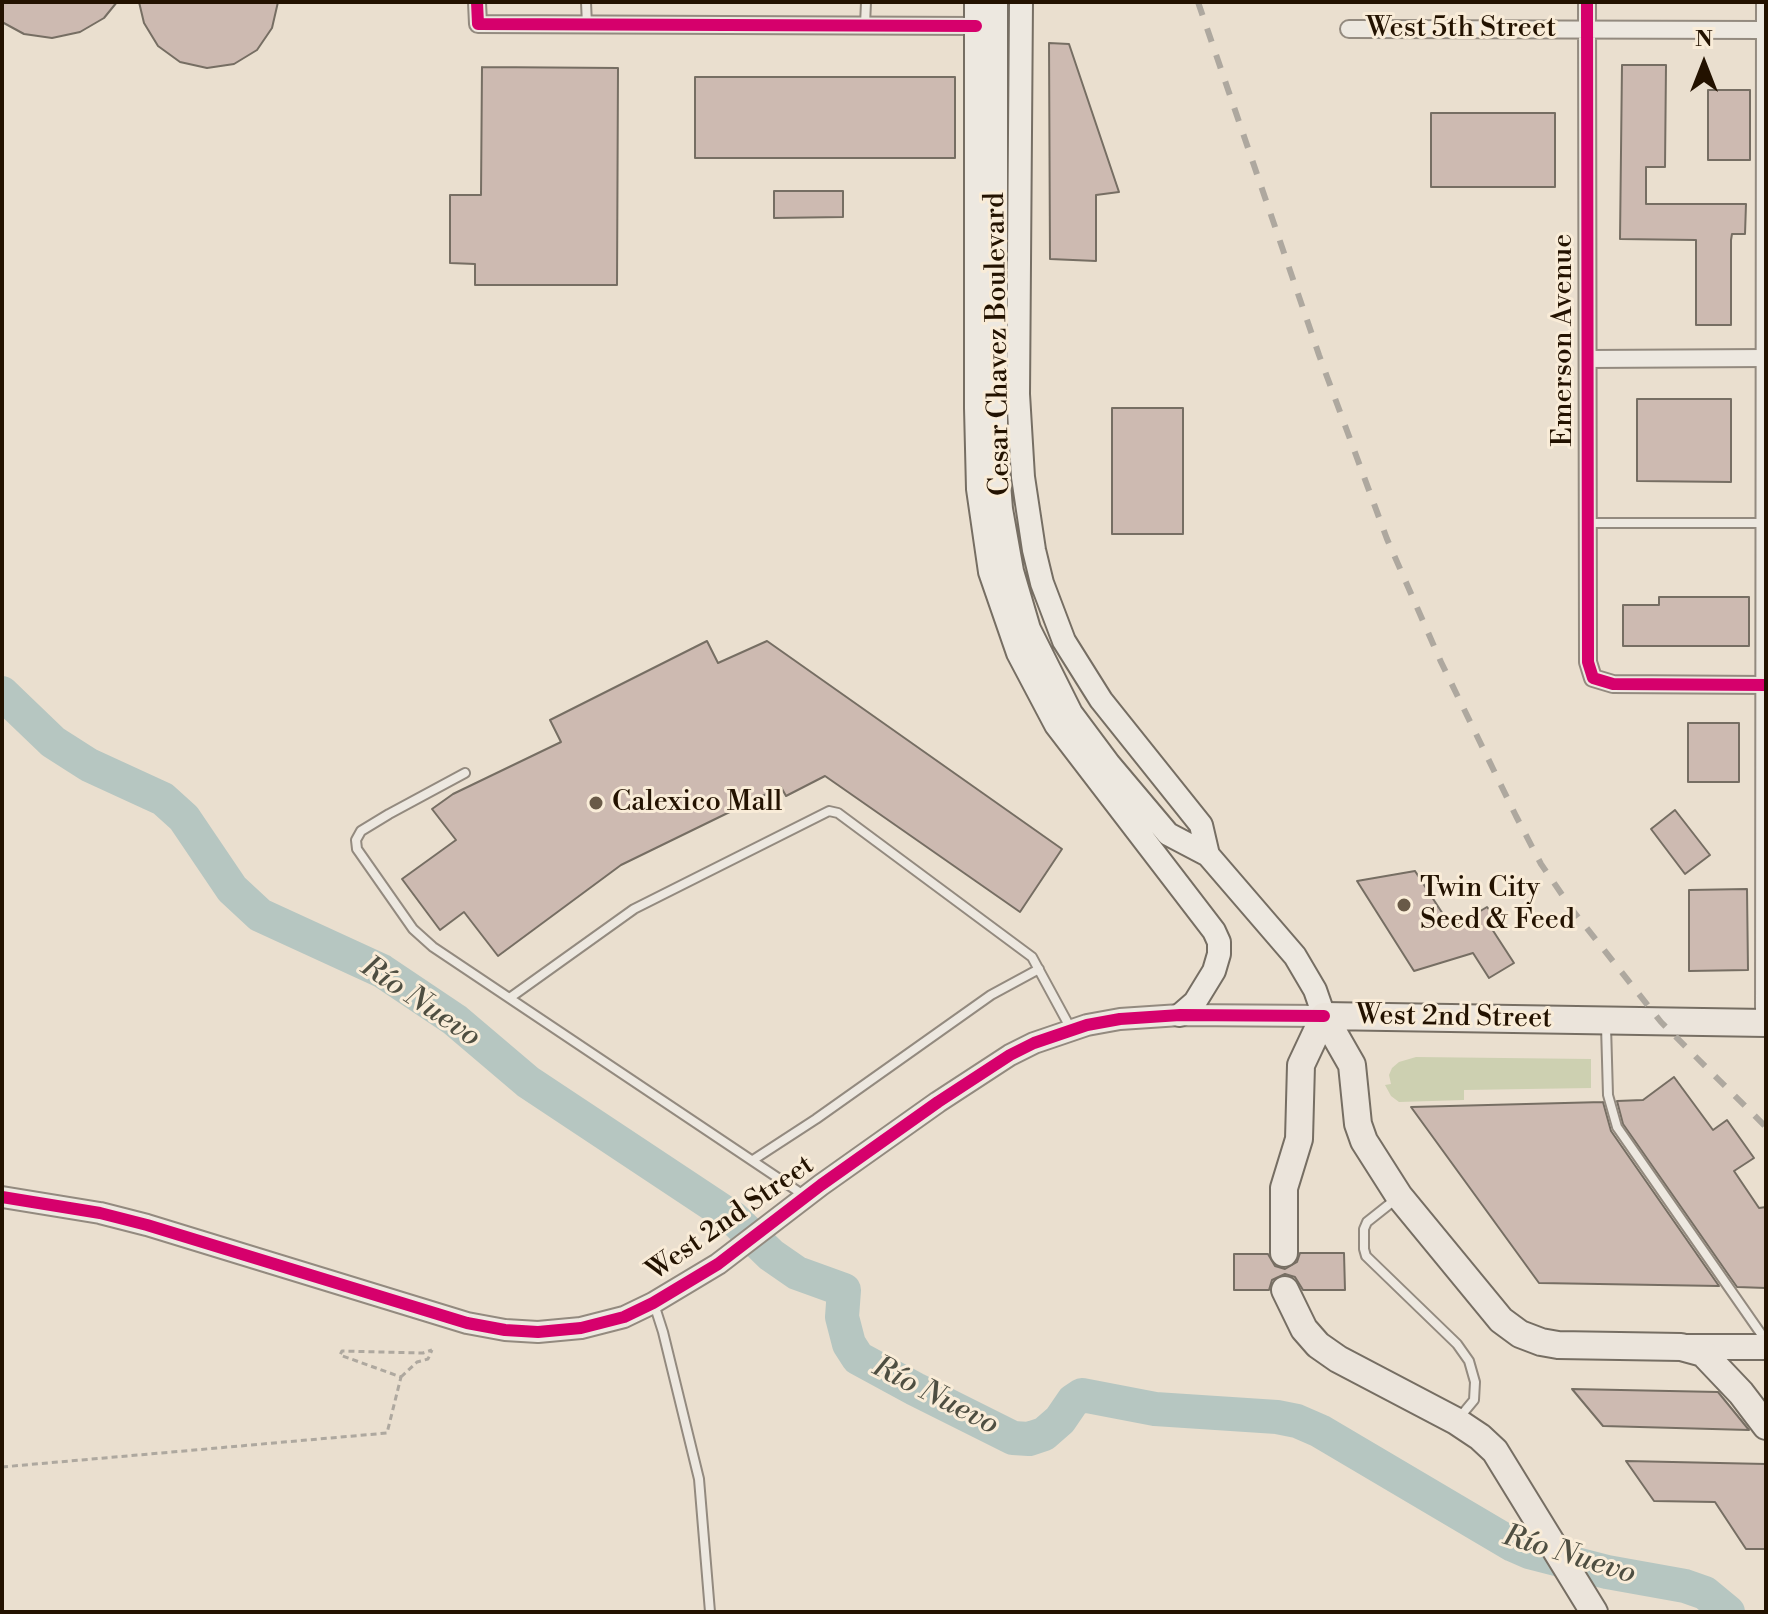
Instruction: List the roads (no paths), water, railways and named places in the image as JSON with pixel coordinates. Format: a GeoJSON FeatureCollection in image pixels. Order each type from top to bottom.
{"type":"FeatureCollection","features":[{"type":"Feature","properties":{"kind":"highway","name":"West 2nd Street"},"geometry":{"type":"LineString","coordinates":[[1324,1016],[1763,1023]]}},
{"type":"Feature","properties":{"kind":"highway","name":"Cesar Chavez Boulevard"},"geometry":{"type":"LineString","coordinates":[[1324,1016],[1352,1065],[1358,1124],[1364,1141],[1399,1196],[1501,1320],[1520,1334],[1541,1342],[1681,1347],[1710,1357],[1766,1426]]}},
{"type":"Feature","properties":{"kind":"highway"},"geometry":{"type":"LineString","coordinates":[[1284,1253],[1284,1188],[1299,1139],[1301,1065],[1324,1016]]}},
{"type":"Feature","properties":{"kind":"highway"},"geometry":{"type":"LineString","coordinates":[[1285,1290],[1304,1329],[1318,1345],[1338,1359],[1456,1421],[1495,1451],[1594,1612]]}},
{"type":"Feature","properties":{"kind":"main road"},"geometry":{"type":"LineString","coordinates":[[976,2],[978,489],[990,572],[1018,653],[1056,725],[1214,931],[1219,942],[1214,971],[1195,1002],[1180,1015]]}},
{"type":"Feature","properties":{"kind":"main road","name":"Cesar Chavez Boulevard"},"geometry":{"type":"LineString","coordinates":[[996,2],[996,443],[1001,509],[1012,571],[1029,629],[1071,713],[1168,834],[1208,855],[1295,956],[1315,990],[1324,1016]]}},
{"type":"Feature","properties":{"kind":"main road","name":"Cesar Chavez Boulevard"},"geometry":{"type":"LineString","coordinates":[[1021,2],[1018,394],[1023,477],[1034,550],[1042,583],[1064,641],[1101,700],[1201,825],[1208,855]]}},
{"type":"Feature","properties":{"kind":"main road"},"geometry":{"type":"LineString","coordinates":[[1681,1347],[1766,1344]]}},
{"type":"Feature","properties":{"kind":"street"},"geometry":{"type":"LineString","coordinates":[[477,2],[478,24],[976,26]]}},
{"type":"Feature","properties":{"kind":"street","name":"Emerson Avenue"},"geometry":{"type":"LineString","coordinates":[[1587,2],[1588,662],[1593,678],[1613,684],[1763,685]]}},
{"type":"Feature","properties":{"kind":"street","name":"West 5th Street"},"geometry":{"type":"LineString","coordinates":[[1349,29],[1763,30]]}},
{"type":"Feature","properties":{"kind":"street"},"geometry":{"type":"LineString","coordinates":[[1589,359],[1763,358]]}},
{"type":"Feature","properties":{"kind":"street","name":"West 2nd Street"},"geometry":{"type":"LineString","coordinates":[[2,1195],[147,1225],[467,1323],[538,1332],[581,1328],[624,1317],[718,1264],[806,1196],[1010,1055],[1071,1030],[1120,1019],[1180,1015],[1324,1016]]}},
{"type":"Feature","properties":{"kind":"lane"},"geometry":{"type":"LineString","coordinates":[[586,2],[587,25]]}},
{"type":"Feature","properties":{"kind":"lane"},"geometry":{"type":"LineString","coordinates":[[865,27],[866,2]]}},
{"type":"Feature","properties":{"kind":"lane"},"geometry":{"type":"LineString","coordinates":[[1761,2],[1763,1023]]}},
{"type":"Feature","properties":{"kind":"lane"},"geometry":{"type":"LineString","coordinates":[[1588,523],[1761,523]]}},
{"type":"Feature","properties":{"kind":"lane"},"geometry":{"type":"LineString","coordinates":[[465,773],[361,831],[356,840],[357,849],[413,929],[433,947],[806,1196]]}},
{"type":"Feature","properties":{"kind":"lane"},"geometry":{"type":"LineString","coordinates":[[511,997],[634,909],[829,811],[838,813],[1032,957],[1071,1030]]}},
{"type":"Feature","properties":{"kind":"lane"},"geometry":{"type":"LineString","coordinates":[[753,1160],[991,995],[1039,969]]}},
{"type":"Feature","properties":{"kind":"lane"},"geometry":{"type":"LineString","coordinates":[[1606,1021],[1608,1095],[1617,1127],[1766,1344]]}},
{"type":"Feature","properties":{"kind":"lane"},"geometry":{"type":"LineString","coordinates":[[1399,1196],[1367,1222],[1364,1249],[1366,1256],[1457,1344],[1469,1361],[1475,1382],[1474,1400],[1456,1421]]}},
{"type":"Feature","properties":{"kind":"lane"},"geometry":{"type":"LineString","coordinates":[[653,1303],[699,1479],[710,1612]]}},
{"type":"Feature","properties":{"kind":"waterway","name":"Río Nuevo"},"geometry":{"type":"LineString","coordinates":[[2,693],[53,742],[89,765],[163,799],[184,818],[232,889],[260,915],[382,971],[455,1020],[528,1082],[733,1218],[771,1255],[797,1273],[844,1290],[842,1317],[849,1344],[858,1358],[915,1389],[1013,1438],[1029,1439],[1044,1434],[1082,1395],[1155,1409],[1297,1421],[1320,1431],[1513,1545],[1607,1572],[1685,1586],[1705,1593],[1728,1612]]}},
{"type":"Feature","properties":{"kind":"railway"},"geometry":{"type":"LineString","coordinates":[[1198,2],[1319,355],[1387,539],[1441,662],[1516,816],[1541,864],[1574,912],[1661,1022],[1766,1127]]}},
{"type":"Feature","properties":{"kind":"place","name":"Calexico Mall"},"geometry":{"type":"Point","coordinates":[596,803]}},
{"type":"Feature","properties":{"kind":"place","name":"Twin City Seed & Feed"},"geometry":{"type":"Point","coordinates":[1404,905]}}]}
